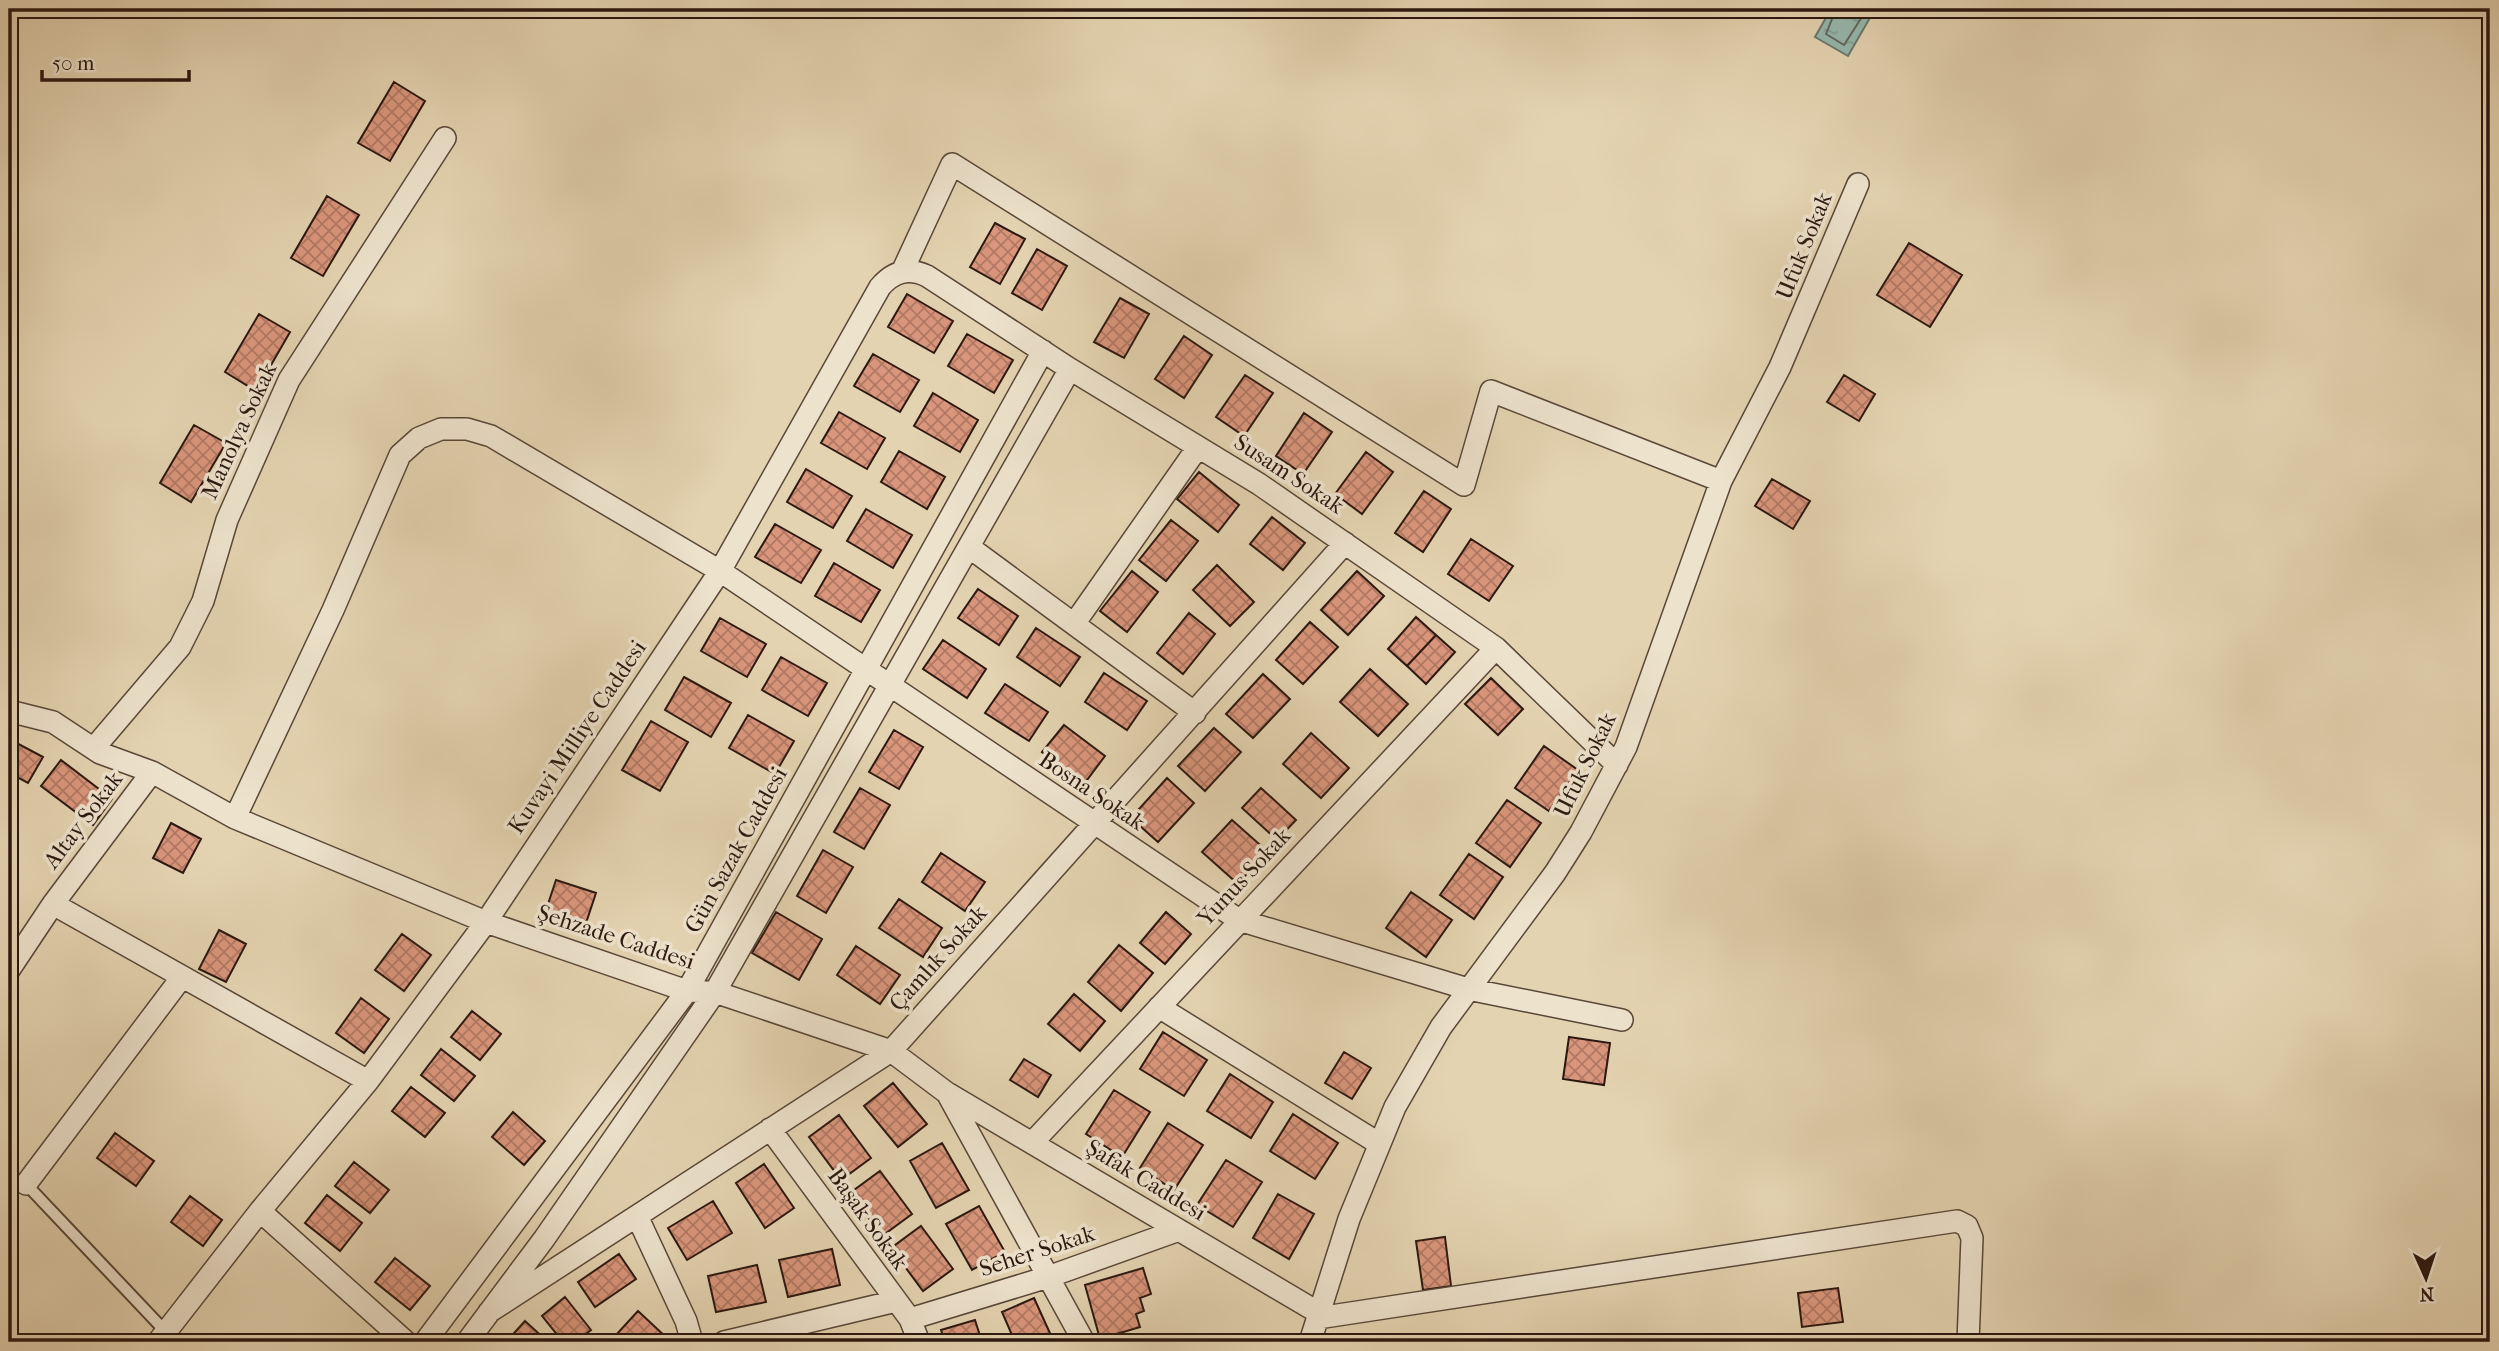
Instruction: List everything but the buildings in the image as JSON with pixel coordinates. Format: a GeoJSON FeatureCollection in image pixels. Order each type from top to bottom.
{"type":"FeatureCollection","features":[{"type":"Feature","properties":{"kind":"street","name":"Manolya Sokak"},"geometry":{"type":"LineString","coordinates":[[93,748],[180,647],[204,601],[227,520],[289,380],[445,138]]}},
{"type":"Feature","properties":{"kind":"street"},"geometry":{"type":"LineString","coordinates":[[902,272],[951,164],[1464,485],[1491,391],[1721,481]]}},
{"type":"Feature","properties":{"kind":"street","name":"Ufuk Sokak"},"geometry":{"type":"LineString","coordinates":[[1310,1342],[1349,1219],[1378,1143],[1417,1066],[1468,989],[1555,873],[1617,765],[1644,704],[1688,569],[1721,481],[1780,367],[1858,184]]}},
{"type":"Feature","properties":{"kind":"street","name":"Susam Sokak"},"geometry":{"type":"LineString","coordinates":[[902,272],[928,276],[1345,543],[1496,648],[1617,765]]}},
{"type":"Feature","properties":{"kind":"street","name":"Kuvayi Milliye Caddesi"},"geometry":{"type":"LineString","coordinates":[[162,1337],[260,1211],[368,1081],[486,922],[720,571],[880,287],[902,272]]}},
{"type":"Feature","properties":{"kind":"street","name":"Gün Sazak Caddesi"},"geometry":{"type":"LineString","coordinates":[[425,1342],[687,991],[1043,351]]}},
{"type":"Feature","properties":{"kind":"street"},"geometry":{"type":"LineString","coordinates":[[467,1342],[544,1239],[715,992],[1070,369]]}},
{"type":"Feature","properties":{"kind":"street","name":"Bosna Sokak"},"geometry":{"type":"LineString","coordinates":[[234,817],[333,610],[400,455],[419,438],[454,428],[479,431],[720,571],[1239,920],[1468,989],[1622,1020]]}},
{"type":"Feature","properties":{"kind":"street"},"geometry":{"type":"LineString","coordinates":[[1074,624],[1198,447]]}},
{"type":"Feature","properties":{"kind":"street","name":"Çamlık Sokak"},"geometry":{"type":"LineString","coordinates":[[489,1312],[891,1051],[1345,543]]}},
{"type":"Feature","properties":{"kind":"street"},"geometry":{"type":"LineString","coordinates":[[969,547],[1195,713]]}},
{"type":"Feature","properties":{"kind":"street","name":"Yunus Sokak"},"geometry":{"type":"LineString","coordinates":[[1032,1143],[1496,648]]}},
{"type":"Feature","properties":{"kind":"street","name":"Şehzade Caddesi"},"geometry":{"type":"LineString","coordinates":[[9,711],[53,722],[100,753],[152,772],[234,817],[486,922],[687,991],[715,992],[891,1051],[947,1093],[1084,1342]]}},
{"type":"Feature","properties":{"kind":"street","name":"Altay Sokak"},"geometry":{"type":"LineString","coordinates":[[9,970],[52,904],[152,772]]}},
{"type":"Feature","properties":{"kind":"street"},"geometry":{"type":"LineString","coordinates":[[52,904],[368,1081]]}},
{"type":"Feature","properties":{"kind":"street"},"geometry":{"type":"LineString","coordinates":[[26,1184],[182,977]]}},
{"type":"Feature","properties":{"kind":"street"},"geometry":{"type":"LineString","coordinates":[[1159,1007],[1378,1143]]}},
{"type":"Feature","properties":{"kind":"street","name":"Şafak Caddesi"},"geometry":{"type":"LineString","coordinates":[[947,1093],[1318,1316]]}},
{"type":"Feature","properties":{"kind":"street","name":"Başak Sokak"},"geometry":{"type":"LineString","coordinates":[[769,1129],[910,1319],[919,1342]]}},
{"type":"Feature","properties":{"kind":"street"},"geometry":{"type":"LineString","coordinates":[[260,1211],[406,1342]]}},
{"type":"Feature","properties":{"kind":"street"},"geometry":{"type":"LineString","coordinates":[[637,1216],[686,1321],[692,1342]]}},
{"type":"Feature","properties":{"kind":"street"},"geometry":{"type":"LineString","coordinates":[[1318,1316],[1957,1221],[1967,1226],[1972,1238],[1968,1342]]}},
{"type":"Feature","properties":{"kind":"street","name":"Seher Sokak"},"geometry":{"type":"LineString","coordinates":[[910,1319],[1048,1277],[1179,1230]]}},
{"type":"Feature","properties":{"kind":"street"},"geometry":{"type":"LineString","coordinates":[[724,1342],[897,1301]]}},
{"type":"Feature","properties":{"kind":"lane"},"geometry":{"type":"LineString","coordinates":[[26,1184],[162,1337]]}},
{"type":"Feature","properties":{"kind":"water"},"geometry":{"type":"Polygon","coordinates":[[[1831,9],[1875,9],[1848,56],[1815,37],[1831,9]]]}}]}
